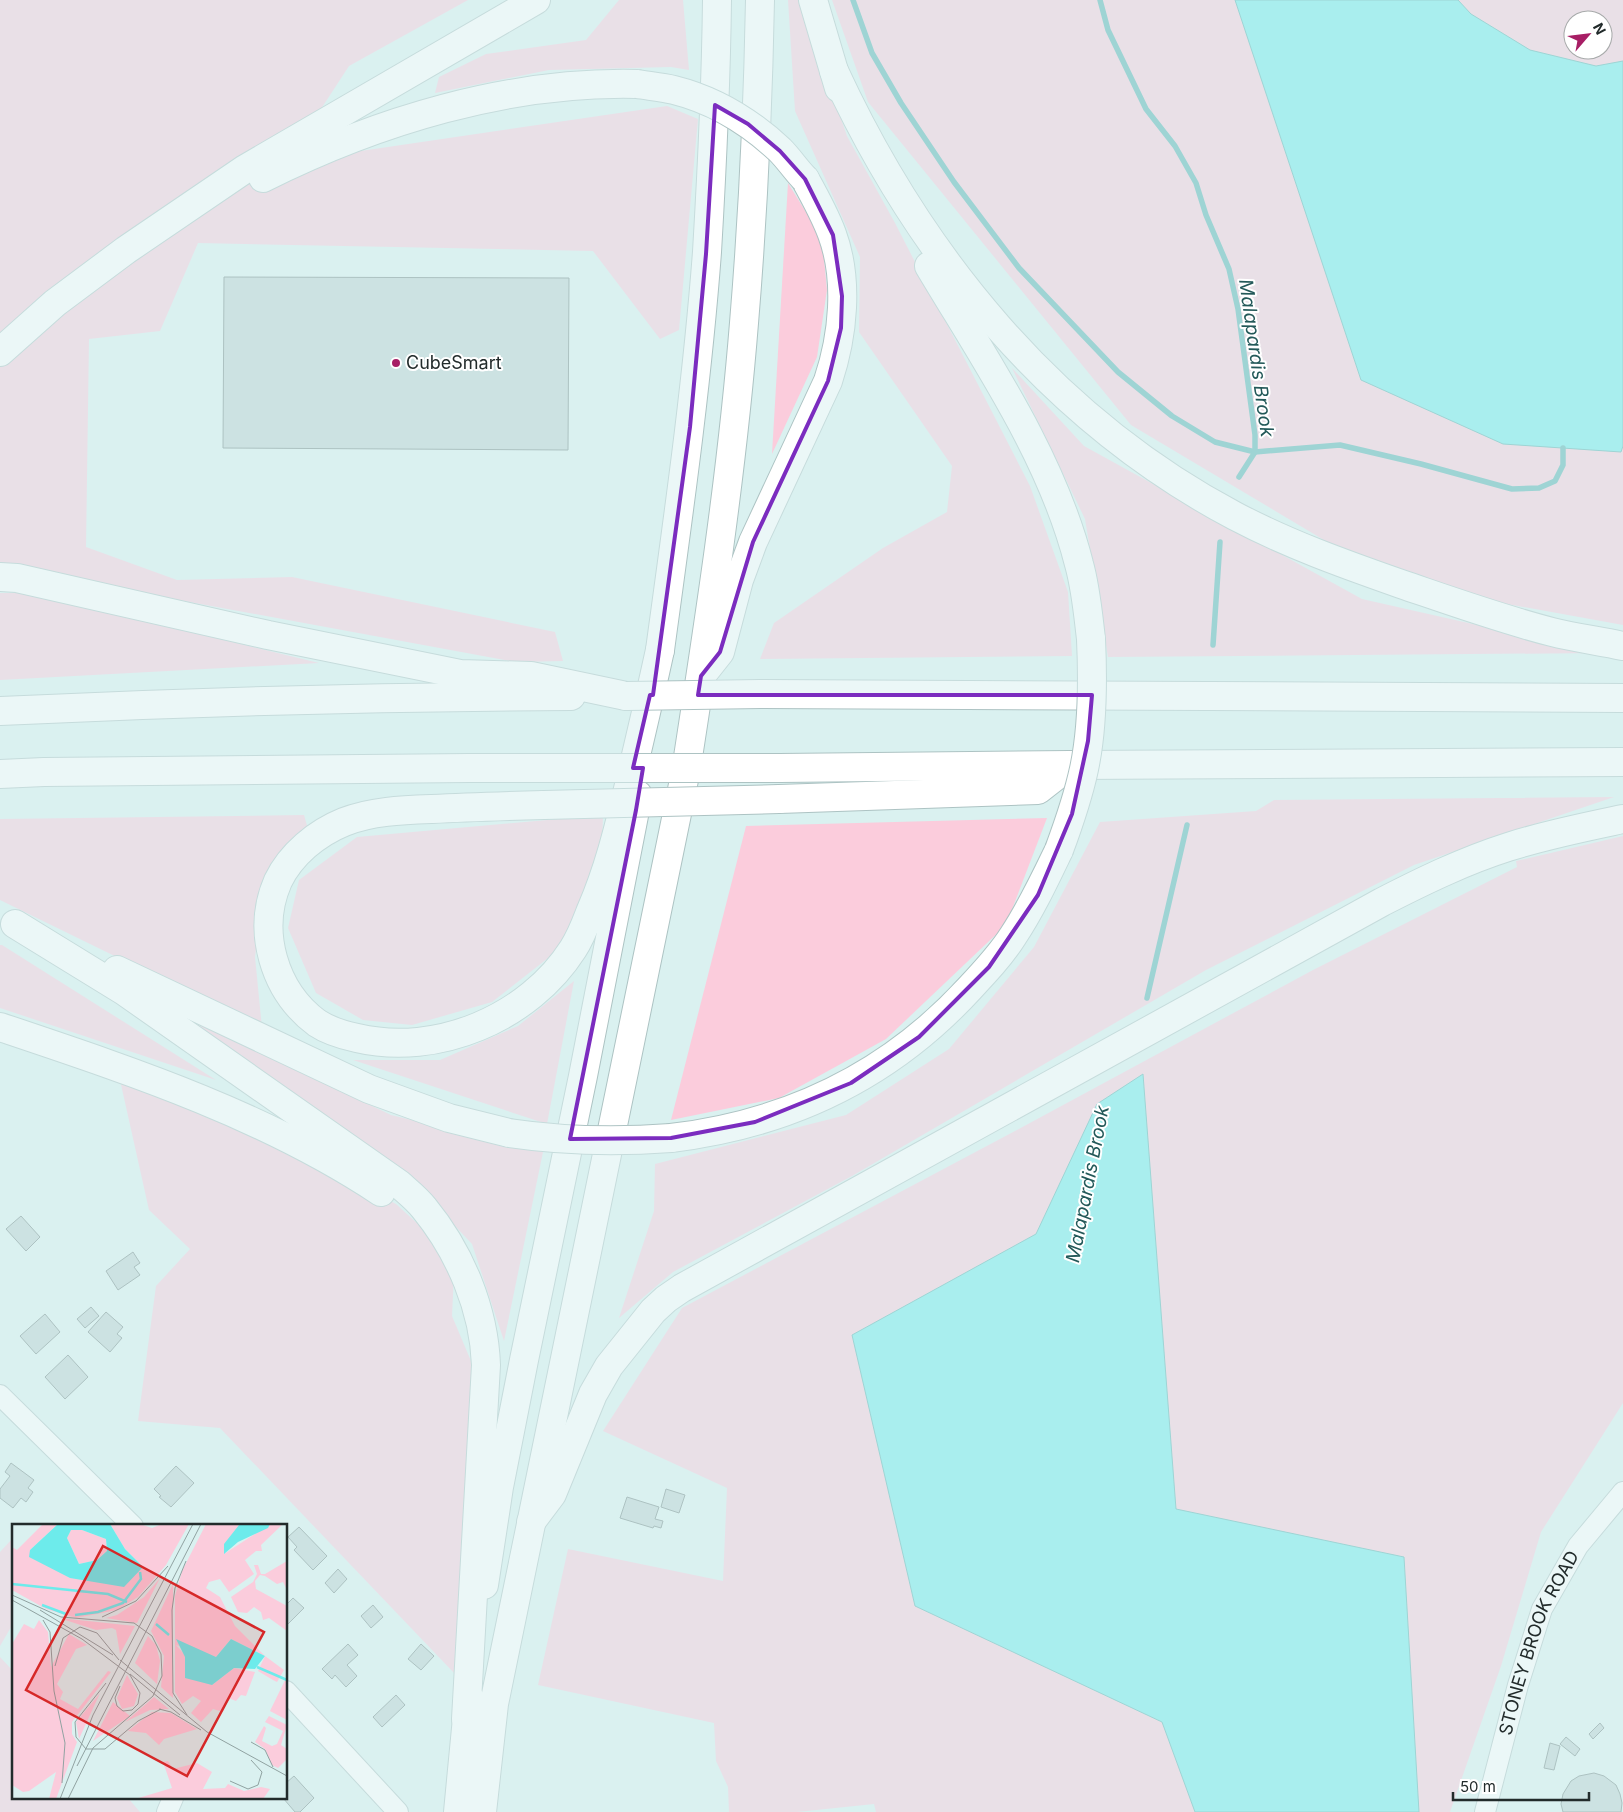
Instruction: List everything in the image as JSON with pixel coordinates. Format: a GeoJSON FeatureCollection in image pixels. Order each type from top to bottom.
{"type":"FeatureCollection","features":[{"type":"Feature","properties":{"kind":"main road"},"geometry":{"type":"LineString","coordinates":[[0,352],[55,303],[126,250],[245,169],[536,0]]}},
{"type":"Feature","properties":{"kind":"main road"},"geometry":{"type":"LineString","coordinates":[[466,1720],[499,1488],[636,810],[660,650],[690,426],[706,254],[716,87],[717,0]]}},
{"type":"Feature","properties":{"kind":"main road"},"geometry":{"type":"LineString","coordinates":[[482,1812],[494,1704],[686,770],[701,676],[725,501],[744,324],[757,128],[760,0]]}},
{"type":"Feature","properties":{"kind":"main road"},"geometry":{"type":"LineString","coordinates":[[8,920],[369,1089],[449,1118],[510,1133],[582,1140],[631,1141],[707,1134],[755,1122],[801,1106],[851,1083],[897,1054],[949,1011],[995,960],[1012,938],[1038,895],[1059,850],[1072,814],[1086,759],[1092,695],[1091,639],[1085,590],[1079,564],[1060,506],[1041,460],[994,374],[891,203],[849,121],[813,0]]}},
{"type":"Feature","properties":{"kind":"main road"},"geometry":{"type":"LineString","coordinates":[[834,71],[852,111],[885,170],[965,289],[997,328],[1039,373],[1124,446],[1174,480],[1235,516],[1295,545],[1460,605],[1554,632],[1623,646]]}},
{"type":"Feature","properties":{"kind":"main road"},"geometry":{"type":"LineString","coordinates":[[126,250],[298,160],[398,122],[458,105],[550,88],[597,83],[637,84],[674,90],[697,98],[720,107],[748,124],[780,151],[804,179],[818,200],[833,235],[839,259],[842,296],[841,328],[836,358],[828,381],[753,542],[739,580],[720,652],[701,676]]}},
{"type":"Feature","properties":{"kind":"main road"},"geometry":{"type":"LineString","coordinates":[[0,577],[17,578],[268,635],[460,674],[531,676],[626,696]]}},
{"type":"Feature","properties":{"kind":"main road"},"geometry":{"type":"LineString","coordinates":[[660,650],[616,843],[604,878],[586,924],[574,948],[542,986],[512,1009],[484,1024],[459,1034],[403,1044],[372,1042],[342,1035],[330,1030],[309,1016],[292,999],[273,960],[270,944],[270,912],[273,895],[280,878],[298,854],[326,830],[346,821],[378,813],[469,807],[544,805],[779,799],[1038,790],[1070,765]]}},
{"type":"Feature","properties":{"kind":"main road"},"geometry":{"type":"LineString","coordinates":[[0,711],[100,706],[476,696],[761,694],[1623,698]]}},
{"type":"Feature","properties":{"kind":"main road"},"geometry":{"type":"LineString","coordinates":[[0,774],[470,768],[779,768],[1623,762]]}},
{"type":"Feature","properties":{"kind":"main road"},"geometry":{"type":"LineString","coordinates":[[531,1522],[552,1494],[593,1394],[609,1366],[652,1311],[682,1288],[1415,885],[1508,847],[1623,819]]}},
{"type":"Feature","properties":{"kind":"main road"},"geometry":{"type":"LineString","coordinates":[[8,920],[124,990],[399,1184],[423,1206],[451,1247],[464,1274],[480,1316],[484,1336],[486,1365],[466,1720],[458,1812]]}},
{"type":"Feature","properties":{"kind":"main road"},"geometry":{"type":"LineString","coordinates":[[0,1027],[95,1059],[212,1103],[258,1123],[328,1160],[373,1187],[418,1219],[438,1240],[464,1274]]}},
{"type":"Feature","properties":{"kind":"street"},"geometry":{"type":"LineString","coordinates":[[0,1395],[131,1524]]}},
{"type":"Feature","properties":{"kind":"street","name":"STONEY BROOK ROAD"},"geometry":{"type":"LineString","coordinates":[[1485,1812],[1518,1685],[1542,1609],[1578,1546],[1623,1492]]}},
{"type":"Feature","properties":{"kind":"street"},"geometry":{"type":"LineString","coordinates":[[288,1692],[398,1812]]}},
{"type":"Feature","properties":{"kind":"street"},"geometry":{"type":"LineString","coordinates":[[167,1812],[172,1800]]}},
{"type":"Feature","properties":{"kind":"highlighted area"},"geometry":{"type":"Polygon","coordinates":[[[715,105],[748,124],[780,151],[805,179],[833,235],[842,296],[841,328],[828,381],[753,542],[720,652],[701,676],[698,695],[1092,695],[1088,741],[1072,814],[1038,895],[989,967],[919,1037],[851,1083],[755,1122],[671,1138],[570,1139],[643,768],[633,768],[650,695],[653,695],[690,427],[706,254],[715,105]]]}},
{"type":"Feature","properties":{"kind":"shaded area"},"geometry":{"type":"Polygon","coordinates":[[[0,0],[468,0],[349,66],[319,112],[347,153],[667,106],[698,119],[679,330],[660,339],[593,251],[198,243],[160,331],[89,339],[86,547],[177,580],[292,577],[555,632],[563,661],[516,662],[0,567],[0,0]]]}},
{"type":"Feature","properties":{"kind":"shaded area"},"geometry":{"type":"Polygon","coordinates":[[[619,0],[683,0],[689,70],[671,67],[549,70],[435,93],[439,77],[486,54],[586,40],[619,0]]]}},
{"type":"Feature","properties":{"kind":"shaded area"},"geometry":{"type":"Polygon","coordinates":[[[788,0],[800,0],[847,136],[895,223],[1030,486],[1068,592],[1072,656],[760,659],[774,623],[883,548],[947,512],[952,466],[859,332],[860,257],[795,111],[788,0]]]}},
{"type":"Feature","properties":{"kind":"shaded area"},"geometry":{"type":"Polygon","coordinates":[[[832,0],[1235,0],[1361,380],[1621,452],[1623,446],[1623,625],[1496,602],[1339,549],[1131,425],[868,102],[832,0]]]}},
{"type":"Feature","properties":{"kind":"shaded area"},"geometry":{"type":"Polygon","coordinates":[[[1458,0],[1623,0],[1623,61],[1596,66],[1571,60],[1613,60],[1613,10],[1563,10],[1563,58],[1530,50],[1471,14],[1458,0]]]}},
{"type":"Feature","properties":{"kind":"shaded area"},"geometry":{"type":"Polygon","coordinates":[[[788,183],[822,238],[827,290],[817,357],[772,454],[788,183]]]}},
{"type":"Feature","properties":{"kind":"shaded area"},"geometry":{"type":"Polygon","coordinates":[[[1012,368],[1084,446],[1362,599],[1602,653],[1108,657],[1085,519],[1012,368]]]}},
{"type":"Feature","properties":{"kind":"shaded area"},"geometry":{"type":"Polygon","coordinates":[[[0,593],[31,593],[319,663],[0,680],[0,593]]]}},
{"type":"Feature","properties":{"kind":"shaded area"},"geometry":{"type":"Polygon","coordinates":[[[1614,797],[1414,865],[1206,970],[852,1176],[673,1272],[619,1318],[654,1211],[655,1164],[846,1115],[949,1049],[1034,947],[1100,822],[1256,811],[1274,800],[1614,797]]]}},
{"type":"Feature","properties":{"kind":"shaded area"},"geometry":{"type":"Polygon","coordinates":[[[304,815],[308,829],[265,876],[255,957],[262,1028],[0,900],[0,819],[304,815]]]}},
{"type":"Feature","properties":{"kind":"shaded area"},"geometry":{"type":"Polygon","coordinates":[[[603,815],[602,843],[590,891],[557,951],[492,1002],[412,1025],[363,1020],[316,993],[288,928],[299,880],[357,837],[603,815]]]}},
{"type":"Feature","properties":{"kind":"shaded area"},"geometry":{"type":"Polygon","coordinates":[[[1047,818],[1006,925],[886,1039],[779,1098],[671,1120],[746,826],[1047,818]]]}},
{"type":"Feature","properties":{"kind":"shaded area"},"geometry":{"type":"Polygon","coordinates":[[[1623,836],[1623,1403],[1541,1532],[1501,1666],[1450,1812],[1419,1812],[1404,1557],[1176,1510],[1143,1074],[1097,1104],[1036,1234],[852,1335],[915,1606],[1162,1722],[1195,1812],[876,1812],[874,1804],[797,1812],[729,1812],[728,1787],[716,1761],[714,1723],[538,1685],[568,1549],[723,1581],[727,1488],[603,1431],[682,1308],[1313,970],[1517,867],[1516,861],[1623,836]]]}},
{"type":"Feature","properties":{"kind":"shaded area"},"geometry":{"type":"Polygon","coordinates":[[[0,945],[2,945],[216,1080],[0,1008],[0,945]]]}},
{"type":"Feature","properties":{"kind":"shaded area"},"geometry":{"type":"Polygon","coordinates":[[[574,981],[547,1124],[353,1060],[440,1060],[518,1026],[574,981]]]}},
{"type":"Feature","properties":{"kind":"shaded area"},"geometry":{"type":"Polygon","coordinates":[[[187,1017],[391,1115],[543,1152],[504,1341],[472,1244],[405,1173],[187,1017]]]}},
{"type":"Feature","properties":{"kind":"shaded area"},"geometry":{"type":"Polygon","coordinates":[[[120,1080],[257,1130],[396,1204],[430,1235],[454,1273],[452,1316],[479,1380],[455,1674],[220,1428],[138,1421],[156,1286],[190,1249],[149,1210],[120,1080]]]}},
{"type":"Feature","properties":{"kind":"shaded area"},"geometry":{"type":"Polygon","coordinates":[[[12,1539],[12,1625],[0,1646],[0,1552],[12,1539]]]}},
{"type":"Feature","properties":{"kind":"shaded area"},"geometry":{"type":"Polygon","coordinates":[[[0,1657],[12,1670],[12,1800],[130,1800],[140,1812],[0,1812],[0,1657]]]}},
{"type":"Feature","properties":{"kind":"water"},"geometry":{"type":"Polygon","coordinates":[[[1235,0],[1458,0],[1471,14],[1530,50],[1563,58],[1563,60],[1596,66],[1623,61],[1623,446],[1621,452],[1503,444],[1361,380],[1235,0]]]}},
{"type":"Feature","properties":{"kind":"water"},"geometry":{"type":"Polygon","coordinates":[[[1143,1074],[1176,1509],[1404,1557],[1419,1812],[1195,1812],[1162,1722],[915,1606],[852,1335],[1036,1234],[1097,1104],[1143,1074]]]}},
{"type":"Feature","properties":{"kind":"building","name":"CubeSmart"},"geometry":{"type":"Polygon","coordinates":[[[224,277],[569,278],[568,450],[223,448],[224,277]]]}},
{"type":"Feature","properties":{"kind":"building"},"geometry":{"type":"Polygon","coordinates":[[[21,1216],[40,1237],[26,1251],[6,1229],[21,1216]]]}},
{"type":"Feature","properties":{"kind":"building"},"geometry":{"type":"Polygon","coordinates":[[[133,1252],[140,1263],[134,1267],[140,1275],[118,1290],[106,1271],[133,1252]]]}},
{"type":"Feature","properties":{"kind":"building"},"geometry":{"type":"Polygon","coordinates":[[[91,1307],[99,1316],[85,1328],[77,1319],[91,1307]]]}},
{"type":"Feature","properties":{"kind":"building"},"geometry":{"type":"Polygon","coordinates":[[[106,1312],[123,1327],[117,1334],[122,1338],[110,1352],[88,1332],[106,1312]]]}},
{"type":"Feature","properties":{"kind":"building"},"geometry":{"type":"Polygon","coordinates":[[[45,1314],[60,1332],[36,1354],[20,1336],[45,1314]]]}},
{"type":"Feature","properties":{"kind":"building"},"geometry":{"type":"Polygon","coordinates":[[[68,1355],[88,1377],[65,1399],[45,1377],[68,1355]]]}},
{"type":"Feature","properties":{"kind":"building"},"geometry":{"type":"Polygon","coordinates":[[[11,1463],[34,1480],[28,1488],[33,1492],[26,1502],[21,1498],[13,1508],[0,1498],[0,1489],[10,1476],[5,1472],[11,1463]]]}},
{"type":"Feature","properties":{"kind":"building"},"geometry":{"type":"Polygon","coordinates":[[[176,1466],[194,1483],[171,1507],[159,1497],[161,1496],[154,1489],[176,1466]]]}},
{"type":"Feature","properties":{"kind":"building"},"geometry":{"type":"Polygon","coordinates":[[[666,1489],[685,1495],[679,1513],[661,1507],[666,1489]]]}},
{"type":"Feature","properties":{"kind":"building"},"geometry":{"type":"Polygon","coordinates":[[[627,1497],[659,1507],[655,1519],[663,1521],[661,1528],[654,1526],[653,1528],[620,1518],[627,1497]]]}},
{"type":"Feature","properties":{"kind":"building"},"geometry":{"type":"Polygon","coordinates":[[[299,1527],[327,1556],[313,1570],[294,1550],[297,1547],[288,1537],[299,1527]]]}},
{"type":"Feature","properties":{"kind":"building"},"geometry":{"type":"Polygon","coordinates":[[[338,1569],[347,1579],[334,1593],[325,1583],[338,1569]]]}},
{"type":"Feature","properties":{"kind":"building"},"geometry":{"type":"Polygon","coordinates":[[[293,1598],[304,1608],[288,1624],[288,1603],[293,1598]]]}},
{"type":"Feature","properties":{"kind":"building"},"geometry":{"type":"Polygon","coordinates":[[[373,1605],[383,1617],[371,1628],[361,1616],[373,1605]]]}},
{"type":"Feature","properties":{"kind":"building"},"geometry":{"type":"Polygon","coordinates":[[[348,1644],[358,1655],[347,1665],[357,1676],[346,1687],[335,1675],[332,1679],[322,1669],[348,1644]]]}},
{"type":"Feature","properties":{"kind":"building"},"geometry":{"type":"Polygon","coordinates":[[[421,1644],[434,1656],[421,1670],[408,1659],[421,1644]]]}},
{"type":"Feature","properties":{"kind":"building"},"geometry":{"type":"Polygon","coordinates":[[[396,1695],[405,1705],[382,1727],[373,1717],[396,1695]]]}},
{"type":"Feature","properties":{"kind":"building"},"geometry":{"type":"Polygon","coordinates":[[[1600,1723],[1604,1728],[1593,1739],[1589,1734],[1600,1723]]]}},
{"type":"Feature","properties":{"kind":"building"},"geometry":{"type":"Polygon","coordinates":[[[1566,1737],[1580,1749],[1575,1756],[1560,1744],[1566,1737]]]}},
{"type":"Feature","properties":{"kind":"building"},"geometry":{"type":"Polygon","coordinates":[[[1550,1743],[1560,1746],[1554,1770],[1544,1768],[1550,1743]]]}},
{"type":"Feature","properties":{"kind":"building"},"geometry":{"type":"Polygon","coordinates":[[[1594,1773],[1604,1776],[1616,1785],[1622,1803],[1621,1812],[1563,1812],[1561,1804],[1563,1794],[1571,1781],[1579,1776],[1594,1773]]]}},
{"type":"Feature","properties":{"kind":"building"},"geometry":{"type":"Polygon","coordinates":[[[294,1776],[314,1798],[300,1812],[295,1812],[285,1800],[288,1800],[288,1781],[294,1776]]]}},
{"type":"Feature","properties":{"kind":"waterway"},"geometry":{"type":"LineString","coordinates":[[853,0],[872,53],[901,103],[954,182],[1019,268],[1118,372],[1172,416],[1215,442],[1255,452],[1340,445],[1421,464],[1512,489],[1539,488],[1555,481],[1563,465],[1563,448]]}},
{"type":"Feature","properties":{"kind":"waterway","name":"Malapardis Brook"},"geometry":{"type":"LineString","coordinates":[[1100,0],[1108,30],[1146,109],[1175,146],[1196,183],[1206,215],[1229,269],[1238,309],[1255,435],[1255,452],[1239,477]]}},
{"type":"Feature","properties":{"kind":"waterway","name":"Malapardis Brook"},"geometry":{"type":"LineString","coordinates":[[1213,645],[1220,542]]}},
{"type":"Feature","properties":{"kind":"waterway","name":"Malapardis Brook"},"geometry":{"type":"LineString","coordinates":[[1147,998],[1187,825]]}},
{"type":"Feature","properties":{"kind":"place","name":"CubeSmart"},"geometry":{"type":"Point","coordinates":[396,363]}}]}
